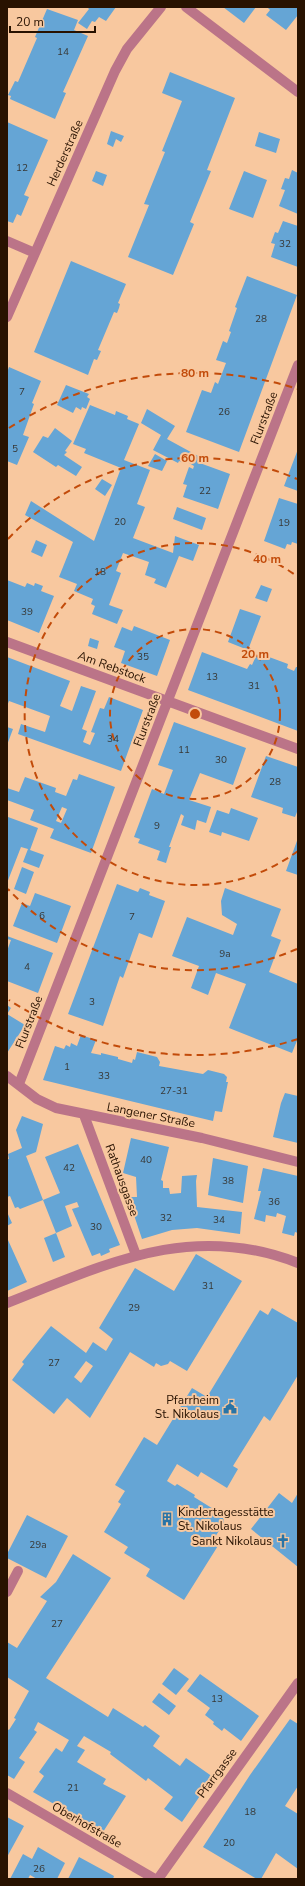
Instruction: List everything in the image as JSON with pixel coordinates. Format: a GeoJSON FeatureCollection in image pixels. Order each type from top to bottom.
{"type":"FeatureCollection","features":[{"type":"Feature","properties":{"kind":"street","name":"Herderstraße"},"geometry":{"type":"LineString","coordinates":[[7,317],[115,71],[127,49],[161,7]]}},
{"type":"Feature","properties":{"kind":"street"},"geometry":{"type":"LineString","coordinates":[[186,7],[298,92]]}},
{"type":"Feature","properties":{"kind":"street"},"geometry":{"type":"LineString","coordinates":[[7,241],[35,253]]}},
{"type":"Feature","properties":{"kind":"street","name":"Flurstraße"},"geometry":{"type":"LineString","coordinates":[[19,1084],[298,365]]}},
{"type":"Feature","properties":{"kind":"street","name":"Am Rebstock"},"geometry":{"type":"LineString","coordinates":[[7,642],[298,749]]}},
{"type":"Feature","properties":{"kind":"street","name":"Langener Straße"},"geometry":{"type":"LineString","coordinates":[[7,1076],[46,1104],[84,1115],[202,1138],[298,1162]]}},
{"type":"Feature","properties":{"kind":"street","name":"Rathausgasse"},"geometry":{"type":"LineString","coordinates":[[84,1115],[136,1255]]}},
{"type":"Feature","properties":{"kind":"street"},"geometry":{"type":"LineString","coordinates":[[7,1303],[136,1255],[184,1246],[240,1246],[258,1250],[298,1263]]}},
{"type":"Feature","properties":{"kind":"street"},"geometry":{"type":"LineString","coordinates":[[7,1592],[18,1571]]}},
{"type":"Feature","properties":{"kind":"street","name":"Pfarrgasse"},"geometry":{"type":"LineString","coordinates":[[158,1879],[298,1683]]}},
{"type":"Feature","properties":{"kind":"street","name":"Oberhofstraße"},"geometry":{"type":"LineString","coordinates":[[7,1793],[154,1879]]}},
{"type":"Feature","properties":{"kind":"building"},"geometry":{"type":"Polygon","coordinates":[[[87,7],[116,7],[106,21],[99,17],[95,22],[92,21],[87,29],[78,23],[89,9],[87,7]]]}},
{"type":"Feature","properties":{"kind":"building"},"geometry":{"type":"Polygon","coordinates":[[[223,7],[256,7],[244,23],[223,7]]]}},
{"type":"Feature","properties":{"kind":"building"},"geometry":{"type":"Polygon","coordinates":[[[267,7],[297,7],[298,15],[286,30],[266,15],[270,10],[267,7]]]}},
{"type":"Feature","properties":{"kind":"building"},"geometry":{"type":"Polygon","coordinates":[[[47,9],[78,20],[74,30],[88,36],[63,92],[66,93],[55,119],[10,99],[11,96],[8,95],[15,81],[18,82],[37,38],[35,37],[47,9]]]}},
{"type":"Feature","properties":{"kind":"building"},"geometry":{"type":"Polygon","coordinates":[[[170,72],[235,98],[207,170],[211,171],[190,222],[194,224],[173,275],[128,257],[149,205],[144,204],[165,152],[162,151],[182,101],[162,93],[170,72]]]}},
{"type":"Feature","properties":{"kind":"building"},"geometry":{"type":"Polygon","coordinates":[[[7,122],[48,140],[24,195],[29,197],[21,216],[17,214],[13,223],[7,221],[7,122]]]}},
{"type":"Feature","properties":{"kind":"building"},"geometry":{"type":"Polygon","coordinates":[[[111,131],[124,136],[121,142],[116,139],[113,147],[107,144],[111,131]]]}},
{"type":"Feature","properties":{"kind":"building"},"geometry":{"type":"Polygon","coordinates":[[[259,132],[280,139],[276,153],[255,146],[259,132]]]}},
{"type":"Feature","properties":{"kind":"building"},"geometry":{"type":"Polygon","coordinates":[[[292,170],[298,173],[298,214],[279,206],[285,190],[281,189],[285,178],[289,179],[292,170]]]}},
{"type":"Feature","properties":{"kind":"building"},"geometry":{"type":"Polygon","coordinates":[[[96,171],[107,175],[103,186],[92,181],[96,171]]]}},
{"type":"Feature","properties":{"kind":"building"},"geometry":{"type":"Polygon","coordinates":[[[244,171],[267,180],[253,218],[229,209],[244,171]]]}},
{"type":"Feature","properties":{"kind":"building"},"geometry":{"type":"Polygon","coordinates":[[[283,221],[298,226],[298,267],[271,257],[275,244],[271,243],[275,232],[278,233],[283,221]]]}},
{"type":"Feature","properties":{"kind":"building"},"geometry":{"type":"Polygon","coordinates":[[[71,261],[126,284],[118,303],[120,304],[117,313],[114,312],[98,350],[101,351],[97,360],[94,359],[88,375],[34,352],[71,261]]]}},
{"type":"Feature","properties":{"kind":"building"},"geometry":{"type":"Polygon","coordinates":[[[247,276],[297,295],[239,452],[186,432],[202,390],[211,393],[215,382],[218,384],[226,363],[216,360],[223,341],[227,343],[231,332],[229,331],[237,308],[235,307],[247,276]]]}},
{"type":"Feature","properties":{"kind":"building"},"geometry":{"type":"Polygon","coordinates":[[[9,367],[41,381],[32,403],[34,404],[23,435],[29,437],[17,465],[7,461],[7,373],[9,367]]]}},
{"type":"Feature","properties":{"kind":"building"},"geometry":{"type":"Polygon","coordinates":[[[66,385],[89,394],[87,397],[90,399],[86,409],[82,407],[81,410],[76,407],[73,413],[57,405],[66,385]]]}},
{"type":"Feature","properties":{"kind":"building"},"geometry":{"type":"Polygon","coordinates":[[[90,405],[115,415],[116,411],[128,416],[127,419],[139,424],[124,460],[150,470],[137,504],[145,507],[133,538],[173,553],[175,536],[199,545],[193,561],[179,556],[166,588],[154,583],[156,579],[145,575],[149,562],[123,553],[116,571],[121,573],[109,605],[123,610],[117,624],[92,614],[95,606],[91,604],[93,599],[74,591],[77,584],[59,577],[73,542],[25,515],[31,501],[94,541],[121,468],[84,453],[86,449],[73,444],[90,405]]]}},
{"type":"Feature","properties":{"kind":"building"},"geometry":{"type":"Polygon","coordinates":[[[147,409],[175,426],[167,439],[200,457],[197,462],[230,474],[218,509],[183,497],[187,485],[183,484],[189,467],[193,469],[194,466],[184,460],[183,463],[179,461],[178,463],[153,450],[161,435],[141,423],[147,409]]]}},
{"type":"Feature","properties":{"kind":"building"},"geometry":{"type":"Polygon","coordinates":[[[55,428],[72,441],[64,455],[82,467],[76,476],[58,465],[56,467],[33,452],[43,436],[48,438],[55,428]]]}},
{"type":"Feature","properties":{"kind":"building"},"geometry":{"type":"Polygon","coordinates":[[[298,449],[298,491],[284,486],[298,449]]]}},
{"type":"Feature","properties":{"kind":"building"},"geometry":{"type":"Polygon","coordinates":[[[155,454],[167,461],[162,471],[148,466],[155,454]]]}},
{"type":"Feature","properties":{"kind":"building"},"geometry":{"type":"Polygon","coordinates":[[[102,479],[112,485],[105,496],[95,489],[102,479]]]}},
{"type":"Feature","properties":{"kind":"building"},"geometry":{"type":"Polygon","coordinates":[[[279,498],[298,504],[298,544],[292,542],[291,545],[287,544],[285,549],[264,541],[279,498]]]}},
{"type":"Feature","properties":{"kind":"building"},"geometry":{"type":"Polygon","coordinates":[[[177,507],[206,518],[202,530],[173,519],[177,507]]]}},
{"type":"Feature","properties":{"kind":"building"},"geometry":{"type":"Polygon","coordinates":[[[36,540],[47,545],[42,557],[31,552],[36,540]]]}},
{"type":"Feature","properties":{"kind":"building"},"geometry":{"type":"Polygon","coordinates":[[[7,580],[25,587],[27,583],[34,586],[35,583],[43,586],[41,591],[54,596],[39,633],[7,620],[7,580]]]}},
{"type":"Feature","properties":{"kind":"building"},"geometry":{"type":"Polygon","coordinates":[[[261,585],[272,589],[267,602],[255,598],[261,585]]]}},
{"type":"Feature","properties":{"kind":"building"},"geometry":{"type":"Polygon","coordinates":[[[240,609],[261,616],[248,650],[228,642],[240,609]]]}},
{"type":"Feature","properties":{"kind":"building"},"geometry":{"type":"Polygon","coordinates":[[[134,626],[170,640],[157,676],[121,663],[125,651],[114,647],[122,627],[132,631],[134,626]]]}},
{"type":"Feature","properties":{"kind":"building"},"geometry":{"type":"Polygon","coordinates":[[[90,638],[99,641],[97,649],[88,646],[90,638]]]}},
{"type":"Feature","properties":{"kind":"building"},"geometry":{"type":"Polygon","coordinates":[[[202,652],[247,669],[250,664],[252,665],[256,656],[260,658],[261,654],[288,664],[287,668],[294,671],[296,667],[298,667],[298,731],[188,690],[202,652]]]}},
{"type":"Feature","properties":{"kind":"building"},"geometry":{"type":"Polygon","coordinates":[[[7,657],[70,681],[60,706],[72,711],[81,686],[96,691],[82,729],[87,731],[83,742],[90,745],[95,733],[91,732],[100,708],[104,709],[109,697],[143,710],[121,771],[18,734],[21,724],[45,732],[50,716],[9,701],[7,706],[7,657]]]}},
{"type":"Feature","properties":{"kind":"building"},"geometry":{"type":"Polygon","coordinates":[[[174,722],[246,748],[233,785],[200,773],[189,800],[211,807],[206,823],[197,820],[195,830],[181,825],[184,816],[181,814],[169,847],[171,847],[166,863],[157,860],[160,851],[138,843],[140,839],[134,837],[152,789],[164,794],[173,770],[158,765],[174,722]]]}},
{"type":"Feature","properties":{"kind":"building"},"geometry":{"type":"Polygon","coordinates":[[[7,727],[13,729],[7,745],[7,727]]]}},
{"type":"Feature","properties":{"kind":"building"},"geometry":{"type":"Polygon","coordinates":[[[266,756],[298,767],[298,813],[297,812],[295,817],[282,813],[283,808],[251,797],[266,756]]]}},
{"type":"Feature","properties":{"kind":"building"},"geometry":{"type":"Polygon","coordinates":[[[79,774],[115,787],[91,853],[50,838],[54,829],[30,820],[34,810],[7,800],[7,788],[19,792],[25,777],[56,788],[55,792],[66,796],[73,779],[77,780],[79,774]],[[62,807],[56,821],[61,823],[67,809],[62,807]]]}},
{"type":"Feature","properties":{"kind":"building"},"geometry":{"type":"Polygon","coordinates":[[[231,808],[258,818],[249,841],[222,832],[221,836],[209,832],[217,810],[229,814],[231,808]]]}},
{"type":"Feature","properties":{"kind":"building"},"geometry":{"type":"Polygon","coordinates":[[[8,817],[38,828],[30,850],[44,855],[39,868],[23,862],[28,849],[21,847],[7,883],[8,817]]]}},
{"type":"Feature","properties":{"kind":"building"},"geometry":{"type":"Polygon","coordinates":[[[298,838],[298,875],[286,871],[298,838]]]}},
{"type":"Feature","properties":{"kind":"building"},"geometry":{"type":"Polygon","coordinates":[[[22,867],[34,872],[26,894],[14,889],[22,867]]]}},
{"type":"Feature","properties":{"kind":"building"},"geometry":{"type":"Polygon","coordinates":[[[117,884],[138,892],[140,888],[150,892],[149,895],[165,901],[152,938],[139,933],[123,978],[120,976],[103,1026],[68,1014],[117,884]]]}},
{"type":"Feature","properties":{"kind":"building"},"geometry":{"type":"Polygon","coordinates":[[[225,888],[281,909],[271,936],[281,940],[269,972],[298,984],[298,1038],[292,1053],[229,1028],[246,984],[216,973],[208,995],[191,988],[199,966],[172,956],[187,917],[233,935],[237,924],[222,915],[221,901],[225,888]]]}},
{"type":"Feature","properties":{"kind":"building"},"geometry":{"type":"Polygon","coordinates":[[[35,893],[71,906],[57,943],[13,926],[22,903],[30,906],[35,893]]]}},
{"type":"Feature","properties":{"kind":"building"},"geometry":{"type":"Polygon","coordinates":[[[7,936],[53,953],[38,993],[7,981],[7,951],[11,940],[7,939],[7,936]]]}},
{"type":"Feature","properties":{"kind":"building"},"geometry":{"type":"Polygon","coordinates":[[[7,1005],[11,1008],[7,1014],[7,1005]]]}},
{"type":"Feature","properties":{"kind":"building"},"geometry":{"type":"Polygon","coordinates":[[[7,1014],[25,1025],[7,1053],[7,1014]]]}},
{"type":"Feature","properties":{"kind":"building"},"geometry":{"type":"Polygon","coordinates":[[[81,1035],[96,1040],[91,1053],[101,1055],[101,1053],[118,1057],[118,1059],[132,1063],[133,1059],[135,1060],[137,1052],[157,1057],[160,1062],[159,1066],[203,1074],[208,1070],[224,1074],[227,1077],[226,1082],[228,1082],[222,1112],[215,1111],[213,1121],[43,1080],[55,1046],[64,1049],[66,1045],[70,1047],[71,1043],[77,1046],[81,1035]]]}},
{"type":"Feature","properties":{"kind":"building"},"geometry":{"type":"Polygon","coordinates":[[[285,1093],[298,1096],[298,1143],[273,1137],[281,1103],[285,1093]]]}},
{"type":"Feature","properties":{"kind":"building"},"geometry":{"type":"Polygon","coordinates":[[[22,1116],[43,1124],[36,1152],[26,1156],[43,1200],[20,1209],[18,1207],[15,1208],[10,1196],[7,1197],[7,1159],[9,1159],[8,1154],[22,1148],[16,1130],[22,1116]]]}},
{"type":"Feature","properties":{"kind":"building"},"geometry":{"type":"Polygon","coordinates":[[[131,1138],[169,1147],[161,1180],[163,1181],[163,1188],[169,1188],[170,1194],[181,1193],[182,1176],[197,1175],[197,1207],[242,1212],[240,1234],[197,1228],[172,1230],[142,1239],[128,1197],[137,1197],[136,1177],[123,1173],[131,1138]]]}},
{"type":"Feature","properties":{"kind":"building"},"geometry":{"type":"Polygon","coordinates":[[[78,1144],[120,1245],[109,1249],[110,1252],[101,1256],[100,1253],[92,1256],[72,1209],[79,1207],[77,1202],[65,1206],[72,1226],[56,1233],[43,1200],[60,1193],[45,1157],[78,1144]]]}},
{"type":"Feature","properties":{"kind":"building"},"geometry":{"type":"Polygon","coordinates":[[[213,1158],[248,1166],[243,1203],[208,1195],[213,1158]]]}},
{"type":"Feature","properties":{"kind":"building"},"geometry":{"type":"Polygon","coordinates":[[[263,1168],[298,1176],[298,1233],[295,1232],[294,1236],[282,1233],[286,1216],[277,1213],[276,1217],[266,1215],[265,1222],[254,1219],[261,1191],[258,1191],[263,1168]]]}},
{"type":"Feature","properties":{"kind":"building"},"geometry":{"type":"Polygon","coordinates":[[[7,1212],[12,1223],[7,1226],[7,1212]]]}},
{"type":"Feature","properties":{"kind":"building"},"geometry":{"type":"Polygon","coordinates":[[[56,1233],[65,1257],[53,1262],[44,1238],[56,1233]]]}},
{"type":"Feature","properties":{"kind":"building"},"geometry":{"type":"Polygon","coordinates":[[[8,1240],[27,1282],[7,1291],[7,1241],[8,1240]]]}},
{"type":"Feature","properties":{"kind":"building"},"geometry":{"type":"Polygon","coordinates":[[[196,1254],[242,1281],[187,1371],[170,1361],[168,1364],[161,1366],[156,1363],[154,1367],[130,1352],[90,1418],[67,1398],[54,1414],[12,1380],[24,1364],[22,1362],[51,1326],[86,1353],[93,1342],[106,1351],[113,1339],[99,1328],[135,1268],[174,1291],[196,1254]],[[86,1361],[74,1377],[81,1383],[93,1366],[86,1361]]]}},
{"type":"Feature","properties":{"kind":"building"},"geometry":{"type":"Polygon","coordinates":[[[272,1308],[298,1323],[298,1375],[270,1421],[264,1416],[233,1466],[238,1469],[227,1488],[201,1472],[198,1477],[177,1464],[167,1481],[175,1486],[177,1484],[195,1495],[194,1497],[223,1515],[224,1523],[215,1537],[221,1541],[184,1600],[146,1576],[150,1569],[124,1553],[128,1547],[104,1532],[121,1504],[118,1502],[125,1491],[115,1485],[144,1437],[157,1445],[192,1388],[207,1397],[260,1310],[268,1315],[272,1308]]]}},
{"type":"Feature","properties":{"kind":"building","name":"Sankt Nikolaus"},"geometry":{"type":"Polygon","coordinates":[[[279,1493],[292,1503],[298,1493],[298,1567],[251,1529],[279,1493]]]}},
{"type":"Feature","properties":{"kind":"building"},"geometry":{"type":"Polygon","coordinates":[[[27,1515],[68,1536],[46,1578],[7,1558],[7,1554],[27,1515]]]}},
{"type":"Feature","properties":{"kind":"building"},"geometry":{"type":"Polygon","coordinates":[[[73,1554],[111,1578],[46,1678],[108,1717],[113,1708],[143,1727],[145,1725],[160,1736],[153,1746],[180,1766],[186,1758],[213,1777],[182,1822],[164,1809],[173,1797],[148,1778],[146,1781],[110,1754],[111,1752],[84,1736],[77,1746],[85,1750],[77,1762],[106,1779],[103,1784],[126,1796],[103,1832],[33,1792],[44,1776],[39,1772],[56,1748],[62,1752],[69,1740],[38,1722],[34,1730],[37,1732],[19,1758],[25,1762],[14,1779],[7,1775],[7,1729],[9,1730],[16,1719],[14,1718],[29,1691],[7,1677],[7,1642],[17,1648],[47,1601],[40,1597],[56,1582],[73,1554]]]}},
{"type":"Feature","properties":{"kind":"building"},"geometry":{"type":"Polygon","coordinates":[[[174,1668],[189,1679],[176,1695],[162,1684],[174,1668]]]}},
{"type":"Feature","properties":{"kind":"building"},"geometry":{"type":"Polygon","coordinates":[[[200,1674],[259,1716],[241,1741],[224,1728],[222,1731],[213,1724],[214,1722],[205,1715],[210,1708],[187,1691],[200,1674]]]}},
{"type":"Feature","properties":{"kind":"building"},"geometry":{"type":"Polygon","coordinates":[[[159,1693],[176,1706],[169,1715],[152,1702],[159,1693]]]}},
{"type":"Feature","properties":{"kind":"building"},"geometry":{"type":"Polygon","coordinates":[[[290,1719],[298,1724],[298,1786],[285,1806],[298,1814],[298,1869],[276,1853],[261,1879],[257,1879],[203,1847],[250,1775],[290,1719]]]}},
{"type":"Feature","properties":{"kind":"building"},"geometry":{"type":"Polygon","coordinates":[[[7,1817],[24,1826],[7,1857],[7,1817]]]}},
{"type":"Feature","properties":{"kind":"building"},"geometry":{"type":"Polygon","coordinates":[[[38,1847],[65,1863],[57,1879],[37,1879],[30,1875],[28,1879],[10,1879],[23,1854],[32,1859],[38,1847]]]}},
{"type":"Feature","properties":{"kind":"building"},"geometry":{"type":"Polygon","coordinates":[[[79,1857],[114,1876],[113,1879],[68,1879],[79,1857]]]}},
{"type":"Feature","properties":{"kind":"place","name":"Pfarrheim St. Nikolaus"},"geometry":{"type":"Point","coordinates":[230,1407]}},
{"type":"Feature","properties":{"kind":"place","name":"Kindertagesstätte St. Nikolaus"},"geometry":{"type":"Point","coordinates":[167,1519]}},
{"type":"Feature","properties":{"kind":"place","name":"Sankt Nikolaus"},"geometry":{"type":"Point","coordinates":[283,1541]}}]}
